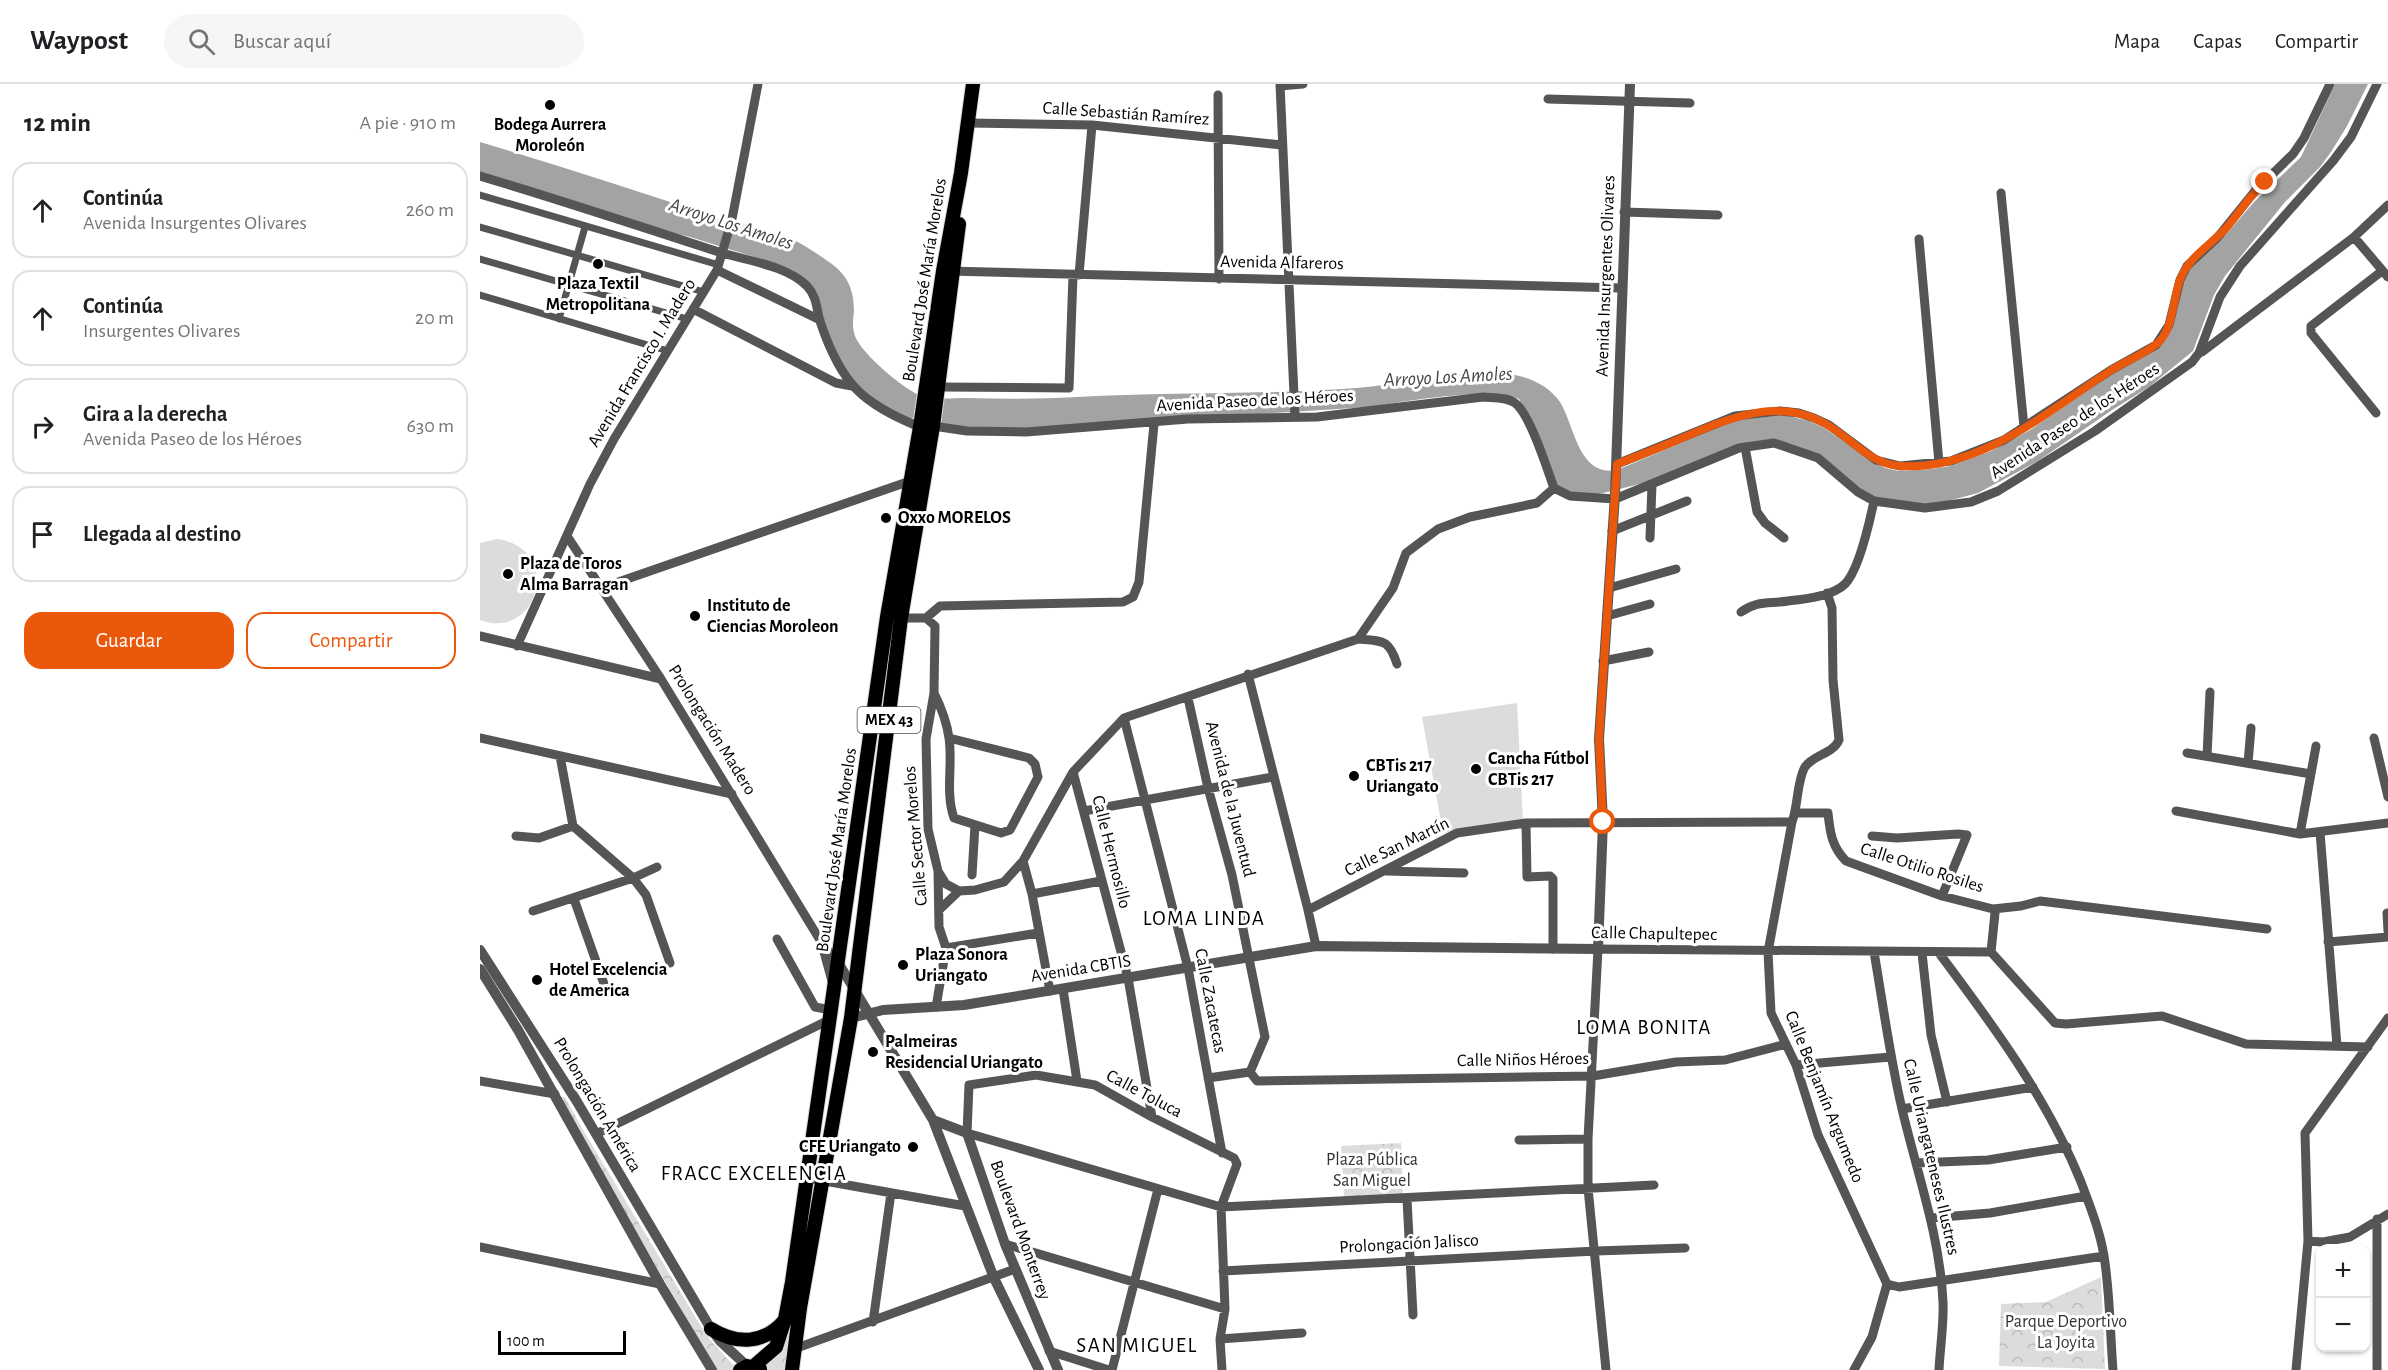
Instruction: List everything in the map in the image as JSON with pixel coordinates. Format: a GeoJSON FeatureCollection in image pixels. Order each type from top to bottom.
{"type":"FeatureCollection","features":[{"type":"Feature","properties":{"kind":"main road","name":"MEX 43"},"geometry":{"type":"LineString","coordinates":[[968,123],[973,84]]}},
{"type":"Feature","properties":{"kind":"main road","name":"Boulevard José María Morelos"},"geometry":{"type":"LineString","coordinates":[[751,1368],[776,1347],[785,1319],[808,1178],[887,617],[934,391],[949,271],[963,189],[961,172],[968,123]]}},
{"type":"Feature","properties":{"kind":"main road","name":"Boulevard José María Morelos"},"geometry":{"type":"LineString","coordinates":[[792,1370],[855,991],[917,480]]}},
{"type":"Feature","properties":{"kind":"main road"},"geometry":{"type":"LineString","coordinates":[[834,989],[845,987],[855,991]]}},
{"type":"Feature","properties":{"kind":"main road"},"geometry":{"type":"LineString","coordinates":[[830,1015],[836,1024],[843,1024],[851,1018]]}},
{"type":"Feature","properties":{"kind":"main road"},"geometry":{"type":"LineString","coordinates":[[711,1329],[734,1340],[752,1340],[771,1332],[785,1319]]}},
{"type":"Feature","properties":{"kind":"street","name":"Avenida Francisco I. Madero"},"geometry":{"type":"LineString","coordinates":[[517,646],[614,439],[718,268],[732,219],[758,84]]}},
{"type":"Feature","properties":{"kind":"street"},"geometry":{"type":"LineString","coordinates":[[1295,415],[1280,85],[1303,84]]}},
{"type":"Feature","properties":{"kind":"street","name":"Avenida Insurgentes Olivares"},"geometry":{"type":"LineString","coordinates":[[1615,497],[1630,84]]}},
{"type":"Feature","properties":{"kind":"street","name":"Avenida Paseo de los Héroes"},"geometry":{"type":"LineString","coordinates":[[1616,466],[1735,416],[1780,411],[1799,412],[1814,418],[1829,425],[1876,460],[1900,466],[1939,463],[1984,449],[2004,440],[2117,366],[2156,345],[2169,325],[2180,280],[2187,266],[2217,238],[2255,191],[2293,154],[2304,138],[2330,84]]}},
{"type":"Feature","properties":{"kind":"street","name":"Avenida Paseo de los Héroes"},"geometry":{"type":"LineString","coordinates":[[480,176],[776,267],[806,285],[817,300],[819,320],[837,362],[852,386],[871,404],[927,424],[967,430],[1026,432],[1188,419],[1295,415],[1317,417],[1483,397],[1501,398],[1515,403],[1529,424],[1554,488],[1570,496],[1615,497],[1652,485],[1745,447],[1774,442],[1818,458],[1858,492],[1874,501],[1925,508],[1955,505],[1985,497],[2041,466],[2182,370],[2199,353],[2220,297],[2240,266],[2339,153],[2351,137],[2377,84]]}},
{"type":"Feature","properties":{"kind":"street"},"geometry":{"type":"LineString","coordinates":[[1218,95],[1219,279]]}},
{"type":"Feature","properties":{"kind":"street"},"geometry":{"type":"LineString","coordinates":[[1548,99],[1690,103]]}},
{"type":"Feature","properties":{"kind":"street","name":"Calle Sebastián Ramírez"},"geometry":{"type":"LineString","coordinates":[[968,123],[1092,125],[1282,145]]}},
{"type":"Feature","properties":{"kind":"street"},"geometry":{"type":"LineString","coordinates":[[934,391],[1069,388],[1076,275],[1092,125]]}},
{"type":"Feature","properties":{"kind":"street"},"geometry":{"type":"LineString","coordinates":[[2001,193],[2024,427]]}},
{"type":"Feature","properties":{"kind":"street"},"geometry":{"type":"LineString","coordinates":[[480,195],[718,268],[819,320]]}},
{"type":"Feature","properties":{"kind":"street"},"geometry":{"type":"LineString","coordinates":[[2199,353],[2354,237],[2388,205]]}},
{"type":"Feature","properties":{"kind":"street"},"geometry":{"type":"LineString","coordinates":[[1624,212],[1718,215]]}},
{"type":"Feature","properties":{"kind":"street"},"geometry":{"type":"LineString","coordinates":[[480,227],[704,292]]}},
{"type":"Feature","properties":{"kind":"street"},"geometry":{"type":"LineString","coordinates":[[560,319],[585,227]]}},
{"type":"Feature","properties":{"kind":"street"},"geometry":{"type":"LineString","coordinates":[[2354,237],[2385,274],[2311,326],[2311,333],[2376,413]]}},
{"type":"Feature","properties":{"kind":"street"},"geometry":{"type":"LineString","coordinates":[[1919,239],[1939,463]]}},
{"type":"Feature","properties":{"kind":"street"},"geometry":{"type":"LineString","coordinates":[[480,259],[687,319]]}},
{"type":"Feature","properties":{"kind":"street","name":"Avenida Alfareros"},"geometry":{"type":"LineString","coordinates":[[949,271],[1622,288]]}},
{"type":"Feature","properties":{"kind":"street"},"geometry":{"type":"LineString","coordinates":[[480,295],[668,351]]}},
{"type":"Feature","properties":{"kind":"street"},"geometry":{"type":"LineString","coordinates":[[693,309],[836,383],[852,386]]}},
{"type":"Feature","properties":{"kind":"street"},"geometry":{"type":"LineString","coordinates":[[901,618],[926,618],[940,606],[1123,602],[1132,597],[1139,582],[1154,423]]}},
{"type":"Feature","properties":{"kind":"street"},"geometry":{"type":"LineString","coordinates":[[1745,447],[1757,512],[1765,523],[1784,538]]}},
{"type":"Feature","properties":{"kind":"street"},"geometry":{"type":"LineString","coordinates":[[601,588],[917,480]]}},
{"type":"Feature","properties":{"kind":"street"},"geometry":{"type":"LineString","coordinates":[[1650,538],[1652,485]]}},
{"type":"Feature","properties":{"kind":"street"},"geometry":{"type":"LineString","coordinates":[[1358,639],[1393,588],[1406,553],[1438,530],[1470,517],[1537,503],[1554,488]]}},
{"type":"Feature","properties":{"kind":"street"},"geometry":{"type":"LineString","coordinates":[[1606,1370],[1588,1188],[1588,1139],[1593,1076],[1603,822],[1599,739],[1615,497]]}},
{"type":"Feature","properties":{"kind":"street"},"geometry":{"type":"LineString","coordinates":[[1612,531],[1687,501]]}},
{"type":"Feature","properties":{"kind":"street"},"geometry":{"type":"LineString","coordinates":[[1741,612],[1751,604],[1791,601],[1827,593],[1845,584],[1870,524],[1874,501]]}},
{"type":"Feature","properties":{"kind":"street","name":"Prolongación Madero"},"geometry":{"type":"LineString","coordinates":[[567,536],[661,679],[823,945],[839,964]]}},
{"type":"Feature","properties":{"kind":"street"},"geometry":{"type":"LineString","coordinates":[[1608,588],[1676,568]]}},
{"type":"Feature","properties":{"kind":"street","name":"Calle Benjamín Argumedo"},"geometry":{"type":"LineString","coordinates":[[1827,593],[1832,608],[1833,680],[1839,740],[1837,746],[1804,768],[1768,952],[1771,1013],[1796,1065],[1818,1136],[1887,1284]]}},
{"type":"Feature","properties":{"kind":"street"},"geometry":{"type":"LineString","coordinates":[[1607,616],[1650,604]]}},
{"type":"Feature","properties":{"kind":"street","name":"Calle Sector Morelos"},"geometry":{"type":"LineString","coordinates":[[926,618],[934,626],[934,693],[926,739],[928,829],[938,871],[939,927],[946,948],[936,1007]]}},
{"type":"Feature","properties":{"kind":"street"},"geometry":{"type":"LineString","coordinates":[[480,636],[661,679]]}},
{"type":"Feature","properties":{"kind":"street"},"geometry":{"type":"LineString","coordinates":[[938,871],[946,884],[959,891],[975,890],[1004,882],[1023,861],[1073,772],[1124,718],[1188,698],[1248,674],[1358,639],[1386,643],[1392,649],[1397,664]]}},
{"type":"Feature","properties":{"kind":"street"},"geometry":{"type":"LineString","coordinates":[[1603,661],[1649,652]]}},
{"type":"Feature","properties":{"kind":"street"},"geometry":{"type":"LineString","coordinates":[[1248,674],[1316,946]]}},
{"type":"Feature","properties":{"kind":"street"},"geometry":{"type":"LineString","coordinates":[[2206,756],[2210,692]]}},
{"type":"Feature","properties":{"kind":"street"},"geometry":{"type":"LineString","coordinates":[[934,693],[941,707],[949,738],[949,805],[954,819],[1001,833],[1010,830],[1038,777],[1035,764],[1029,758],[949,738]]}},
{"type":"Feature","properties":{"kind":"street","name":"Avenida de la Juventud"},"geometry":{"type":"LineString","coordinates":[[1188,698],[1208,788],[1232,875],[1265,1037],[1251,1072]]}},
{"type":"Feature","properties":{"kind":"street","name":"Calle Zacatecas"},"geometry":{"type":"LineString","coordinates":[[1124,718],[1188,968],[1222,1153]]}},
{"type":"Feature","properties":{"kind":"street"},"geometry":{"type":"LineString","coordinates":[[2247,763],[2251,728]]}},
{"type":"Feature","properties":{"kind":"street"},"geometry":{"type":"LineString","coordinates":[[480,738],[732,794]]}},
{"type":"Feature","properties":{"kind":"street"},"geometry":{"type":"LineString","coordinates":[[2374,738],[2388,797]]}},
{"type":"Feature","properties":{"kind":"street"},"geometry":{"type":"LineString","coordinates":[[2300,834],[2316,746]]}},
{"type":"Feature","properties":{"kind":"street"},"geometry":{"type":"LineString","coordinates":[[2187,753],[2311,774]]}},
{"type":"Feature","properties":{"kind":"street"},"geometry":{"type":"LineString","coordinates":[[560,756],[573,826],[633,878],[646,895],[670,963]]}},
{"type":"Feature","properties":{"kind":"street","name":"Calle Hermosillo"},"geometry":{"type":"LineString","coordinates":[[1073,772],[1128,978],[1152,1117]]}},
{"type":"Feature","properties":{"kind":"street"},"geometry":{"type":"LineString","coordinates":[[1084,811],[1144,798],[1273,777]]}},
{"type":"Feature","properties":{"kind":"street"},"geometry":{"type":"LineString","coordinates":[[2176,811],[2300,834],[2388,823]]}},
{"type":"Feature","properties":{"kind":"street","name":"Calle Otilio Rosiles"},"geometry":{"type":"LineString","coordinates":[[1793,818],[1828,813],[1831,840],[1837,852],[1846,861],[1942,896],[1993,909],[1995,913],[1991,952]]}},
{"type":"Feature","properties":{"kind":"street","name":"Calle San Martín"},"geometry":{"type":"LineString","coordinates":[[1308,910],[1457,833],[1526,823],[1793,818]]}},
{"type":"Feature","properties":{"kind":"street"},"geometry":{"type":"LineString","coordinates":[[1526,823],[1527,877],[1550,876],[1553,879],[1553,949]]}},
{"type":"Feature","properties":{"kind":"street"},"geometry":{"type":"LineString","coordinates":[[972,875],[975,825]]}},
{"type":"Feature","properties":{"kind":"street"},"geometry":{"type":"LineString","coordinates":[[516,836],[538,838],[573,826]]}},
{"type":"Feature","properties":{"kind":"street"},"geometry":{"type":"LineString","coordinates":[[2319,832],[2337,1046]]}},
{"type":"Feature","properties":{"kind":"street"},"geometry":{"type":"LineString","coordinates":[[1872,836],[1897,838],[1966,835],[1942,896]]}},
{"type":"Feature","properties":{"kind":"street"},"geometry":{"type":"LineString","coordinates":[[1023,861],[1032,894],[1050,991]]}},
{"type":"Feature","properties":{"kind":"street"},"geometry":{"type":"LineString","coordinates":[[533,911],[574,899],[657,867]]}},
{"type":"Feature","properties":{"kind":"street"},"geometry":{"type":"LineString","coordinates":[[1384,871],[1464,873]]}},
{"type":"Feature","properties":{"kind":"street"},"geometry":{"type":"LineString","coordinates":[[1032,894],[1101,881]]}},
{"type":"Feature","properties":{"kind":"street"},"geometry":{"type":"LineString","coordinates":[[939,910],[959,891]]}},
{"type":"Feature","properties":{"kind":"street"},"geometry":{"type":"LineString","coordinates":[[574,899],[604,984]]}},
{"type":"Feature","properties":{"kind":"street"},"geometry":{"type":"LineString","coordinates":[[1993,909],[2040,901],[2267,929]]}},
{"type":"Feature","properties":{"kind":"street"},"geometry":{"type":"LineString","coordinates":[[2387,913],[2388,931]]}},
{"type":"Feature","properties":{"kind":"street"},"geometry":{"type":"LineString","coordinates":[[946,948],[1038,933]]}},
{"type":"Feature","properties":{"kind":"street"},"geometry":{"type":"LineString","coordinates":[[2328,942],[2388,938]]}},
{"type":"Feature","properties":{"kind":"street"},"geometry":{"type":"LineString","coordinates":[[777,939],[815,1007],[830,1015]]}},
{"type":"Feature","properties":{"kind":"street","name":"Prolongación Madero"},"geometry":{"type":"LineString","coordinates":[[823,945],[834,989]]}},
{"type":"Feature","properties":{"kind":"street","name":"Avenida CBTIS"},"geometry":{"type":"LineString","coordinates":[[851,1018],[883,1010],[964,1005],[1250,959],[1316,946]]}},
{"type":"Feature","properties":{"kind":"street","name":"Calle Chapultepec"},"geometry":{"type":"LineString","coordinates":[[1316,946],[1768,952],[1991,952]]}},
{"type":"Feature","properties":{"kind":"street","name":"Prolongación América"},"geometry":{"type":"LineString","coordinates":[[480,950],[576,1100],[711,1329],[720,1341],[751,1368]]}},
{"type":"Feature","properties":{"kind":"street","name":"Calle Uriangateneses Ilustres"},"geometry":{"type":"LineString","coordinates":[[1874,952],[1891,1057],[1902,1109],[1931,1218],[1941,1281],[1943,1302],[1939,1370]]}},
{"type":"Feature","properties":{"kind":"street"},"geometry":{"type":"LineString","coordinates":[[1991,952],[2055,1023],[2162,1016],[2246,1044],[2368,1047]]}},
{"type":"Feature","properties":{"kind":"street"},"geometry":{"type":"LineString","coordinates":[[1922,953],[1931,1035],[1947,1102]]}},
{"type":"Feature","properties":{"kind":"street"},"geometry":{"type":"LineString","coordinates":[[1939,953],[1988,1018],[2033,1087],[2067,1147],[2086,1196],[2104,1256],[2113,1370]]}},
{"type":"Feature","properties":{"kind":"street","name":"Boulevard Monterrey"},"geometry":{"type":"LineString","coordinates":[[839,964],[933,1120],[994,1278],[1039,1370]]}},
{"type":"Feature","properties":{"kind":"street","name":"Prolongación América"},"geometry":{"type":"LineString","coordinates":[[480,969],[518,1030],[660,1284],[712,1370]]}},
{"type":"Feature","properties":{"kind":"street"},"geometry":{"type":"LineString","coordinates":[[1063,989],[1077,1081]]}},
{"type":"Feature","properties":{"kind":"street"},"geometry":{"type":"LineString","coordinates":[[596,1134],[830,1015]]}},
{"type":"Feature","properties":{"kind":"street"},"geometry":{"type":"LineString","coordinates":[[2296,1370],[2308,1241],[2305,1133],[2388,1018]]}},
{"type":"Feature","properties":{"kind":"street","name":"Calle Niños Héroes"},"geometry":{"type":"LineString","coordinates":[[1251,1072],[1257,1081],[1593,1076],[1676,1062],[1725,1060],[1786,1044]]}},
{"type":"Feature","properties":{"kind":"street"},"geometry":{"type":"LineString","coordinates":[[1796,1065],[1891,1057]]}},
{"type":"Feature","properties":{"kind":"street"},"geometry":{"type":"LineString","coordinates":[[1208,1078],[1251,1072]]}},
{"type":"Feature","properties":{"kind":"street","name":"Calle Toluca"},"geometry":{"type":"LineString","coordinates":[[967,1133],[969,1085],[1036,1075],[1095,1085],[1152,1117],[1234,1158],[1237,1164],[1221,1207]]}},
{"type":"Feature","properties":{"kind":"street"},"geometry":{"type":"LineString","coordinates":[[480,1081],[555,1094],[576,1100]]}},
{"type":"Feature","properties":{"kind":"street"},"geometry":{"type":"LineString","coordinates":[[1902,1109],[2033,1087]]}},
{"type":"Feature","properties":{"kind":"street"},"geometry":{"type":"LineString","coordinates":[[933,1120],[967,1133],[1221,1207],[1653,1185]]}},
{"type":"Feature","properties":{"kind":"street"},"geometry":{"type":"LineString","coordinates":[[941,1140],[942,1133],[947,1128],[953,1128]]}},
{"type":"Feature","properties":{"kind":"street","name":"Boulevard Monterrey"},"geometry":{"type":"LineString","coordinates":[[967,1133],[1005,1244],[1058,1370]]}},
{"type":"Feature","properties":{"kind":"street"},"geometry":{"type":"LineString","coordinates":[[1519,1140],[1588,1139]]}},
{"type":"Feature","properties":{"kind":"street"},"geometry":{"type":"LineString","coordinates":[[1916,1163],[1988,1160],[2067,1147]]}},
{"type":"Feature","properties":{"kind":"street"},"geometry":{"type":"LineString","coordinates":[[808,1178],[965,1206]]}},
{"type":"Feature","properties":{"kind":"street"},"geometry":{"type":"LineString","coordinates":[[1049,1351],[1110,1370],[1135,1283],[1158,1189]]}},
{"type":"Feature","properties":{"kind":"street"},"geometry":{"type":"LineString","coordinates":[[873,1322],[891,1193]]}},
{"type":"Feature","properties":{"kind":"street"},"geometry":{"type":"LineString","coordinates":[[1931,1218],[1990,1213],[2086,1196]]}},
{"type":"Feature","properties":{"kind":"street"},"geometry":{"type":"LineString","coordinates":[[1407,1199],[1413,1315]]}},
{"type":"Feature","properties":{"kind":"street"},"geometry":{"type":"LineString","coordinates":[[1221,1207],[1225,1309],[1220,1339],[1222,1370]]}},
{"type":"Feature","properties":{"kind":"street"},"geometry":{"type":"LineString","coordinates":[[2308,1241],[2323,1242],[2350,1237],[2388,1214]]}},
{"type":"Feature","properties":{"kind":"street"},"geometry":{"type":"LineString","coordinates":[[2377,1219],[2377,1370]]}},
{"type":"Feature","properties":{"kind":"street"},"geometry":{"type":"LineString","coordinates":[[1005,1244],[1225,1309]]}},
{"type":"Feature","properties":{"kind":"street"},"geometry":{"type":"LineString","coordinates":[[480,1247],[660,1284]]}},
{"type":"Feature","properties":{"kind":"street","name":"Prolongación Jalisco"},"geometry":{"type":"LineString","coordinates":[[1223,1270],[1685,1248]]}},
{"type":"Feature","properties":{"kind":"street"},"geometry":{"type":"LineString","coordinates":[[1854,1370],[1872,1337],[1887,1284],[1899,1287],[2104,1256]]}},
{"type":"Feature","properties":{"kind":"street"},"geometry":{"type":"LineString","coordinates":[[794,1349],[1015,1269]]}},
{"type":"Feature","properties":{"kind":"street"},"geometry":{"type":"LineString","coordinates":[[1220,1339],[1302,1333]]}},
{"type":"Feature","properties":{"kind":"green space","name":"Plaza de Toros Alma Barragan"},"geometry":{"type":"Polygon","coordinates":[[[497,539],[518,546],[531,559],[536,574],[535,591],[529,606],[517,618],[500,623],[480,620],[480,543],[497,539]]]}},
{"type":"Feature","properties":{"kind":"green space","name":"Cancha Fútbol CBTis 217"},"geometry":{"type":"Polygon","coordinates":[[[1517,703],[1523,822],[1443,833],[1422,717],[1517,703]]]}},
{"type":"Feature","properties":{"kind":"green space"},"geometry":{"type":"Polygon","coordinates":[[[559,1097],[565,1097],[699,1323],[712,1342],[736,1368],[716,1370],[559,1097]]]}},
{"type":"Feature","properties":{"kind":"green space","name":"Plaza Pública San Miguel"},"geometry":{"type":"Polygon","coordinates":[[[1401,1143],[1403,1195],[1344,1198],[1341,1146],[1401,1143]]]}},
{"type":"Feature","properties":{"kind":"green space","name":"Parque Deportivo La Joyita"},"geometry":{"type":"Polygon","coordinates":[[[2101,1277],[2105,1369],[1999,1366],[2001,1304],[2046,1302],[2101,1277]]]}},
{"type":"Feature","properties":{"kind":"green space"},"geometry":{"type":"Polygon","coordinates":[[[788,1335],[791,1336],[786,1370],[768,1370],[767,1365],[788,1335]]]}},
{"type":"Feature","properties":{"kind":"water","name":"Arroyo Los Amoles"},"geometry":{"type":"Polygon","coordinates":[[[2335,84],[2368,84],[2347,126],[2320,167],[2285,202],[2225,276],[2214,295],[2193,351],[2149,387],[2038,461],[1978,493],[1929,506],[1876,497],[1864,491],[1822,456],[1774,440],[1652,481],[1595,495],[1572,494],[1556,485],[1519,399],[1486,394],[1425,399],[1370,407],[992,431],[897,416],[860,392],[830,343],[819,299],[777,264],[690,237],[639,225],[480,175],[480,142],[796,241],[829,262],[845,277],[853,296],[854,333],[866,352],[905,387],[922,396],[1036,398],[1251,393],[1374,386],[1463,374],[1498,373],[1533,380],[1548,389],[1560,402],[1586,458],[1594,466],[1604,470],[1617,470],[1736,420],[1785,415],[1809,421],[1826,429],[1871,461],[1885,468],[1899,471],[1951,466],[1991,451],[2030,430],[2125,365],[2161,344],[2171,328],[2179,289],[2188,270],[2301,157],[2335,84]]]}},
{"type":"Feature","properties":{"kind":"place","name":"Bodega Aurrera Moroleón"},"geometry":{"type":"Point","coordinates":[550,105]}},
{"type":"Feature","properties":{"kind":"place","name":"Plaza Textil Metropolitana"},"geometry":{"type":"Point","coordinates":[598,264]}},
{"type":"Feature","properties":{"kind":"place","name":"Oxxo MORELOS"},"geometry":{"type":"Point","coordinates":[886,518]}},
{"type":"Feature","properties":{"kind":"place","name":"Plaza de Toros Alma Barragan"},"geometry":{"type":"Point","coordinates":[508,574]}},
{"type":"Feature","properties":{"kind":"place","name":"Instituto de Ciencias Moroleon"},"geometry":{"type":"Point","coordinates":[695,616]}},
{"type":"Feature","properties":{"kind":"place","name":"Cancha Fútbol CBTis 217"},"geometry":{"type":"Point","coordinates":[1476,769]}},
{"type":"Feature","properties":{"kind":"place","name":"CBTis 217 Uriangato"},"geometry":{"type":"Point","coordinates":[1354,776]}},
{"type":"Feature","properties":{"kind":"place","name":"Plaza Sonora Uriangato"},"geometry":{"type":"Point","coordinates":[903,965]}},
{"type":"Feature","properties":{"kind":"place","name":"Hotel Excelencia de America"},"geometry":{"type":"Point","coordinates":[537,980]}},
{"type":"Feature","properties":{"kind":"place","name":"Palmeiras Residencial Uriangato"},"geometry":{"type":"Point","coordinates":[873,1052]}},
{"type":"Feature","properties":{"kind":"place","name":"CFE Uriangato"},"geometry":{"type":"Point","coordinates":[913,1147]}},
{"type":"Feature","properties":{"kind":"district","name":"LOMA LINDA"},"geometry":{"type":"Point","coordinates":[1204,918]}},
{"type":"Feature","properties":{"kind":"district","name":"LOMA BONITA"},"geometry":{"type":"Point","coordinates":[1644,1027]}},
{"type":"Feature","properties":{"kind":"district","name":"FRACC EXCELENCIA"},"geometry":{"type":"Point","coordinates":[754,1173]}},
{"type":"Feature","properties":{"kind":"district","name":"SAN MIGUEL"},"geometry":{"type":"Point","coordinates":[1137,1345]}},
{"type":"Feature","properties":{"kind":"route"},"geometry":{"type":"LineString","coordinates":[[1603,822],[1599,739],[1617,464],[1735,416],[1780,411],[1799,412],[1829,425],[1876,460],[1887,464],[1928,465],[1951,461],[1984,449],[2004,440],[2111,370],[2156,345],[2169,325],[2180,280],[2191,260],[2217,238],[2246,201],[2265,182]]}}]}
